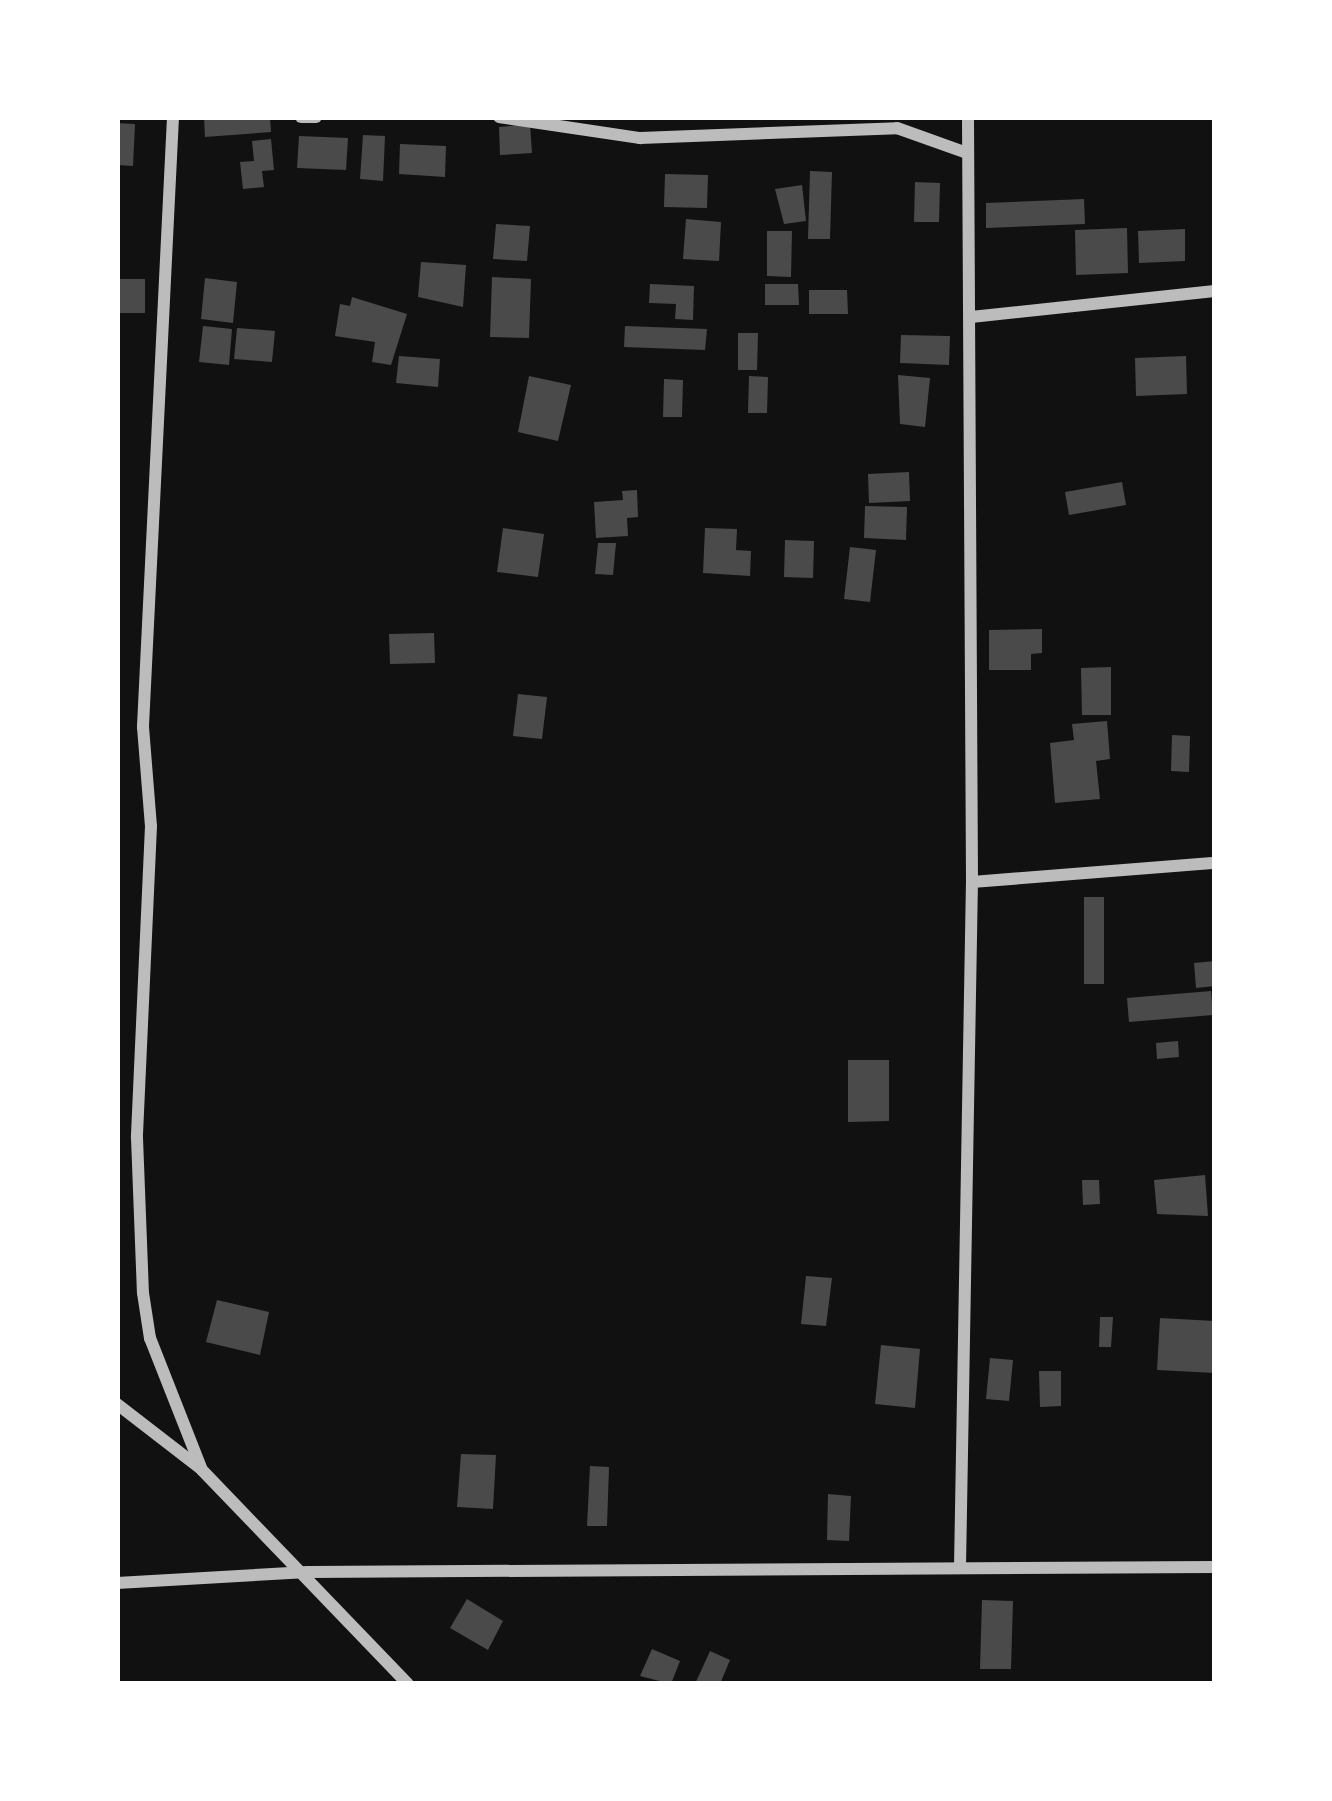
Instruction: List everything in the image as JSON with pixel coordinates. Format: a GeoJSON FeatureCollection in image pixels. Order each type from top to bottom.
{"type":"FeatureCollection","features":[{"type":"Feature","properties":{"kind":"street"},"geometry":{"type":"LineString","coordinates":[[173,117],[143,727],[151,826],[137,1138],[150,1338],[202,1470]]}},
{"type":"Feature","properties":{"kind":"street"},"geometry":{"type":"LineString","coordinates":[[301,117],[316,117]]}},
{"type":"Feature","properties":{"kind":"street"},"geometry":{"type":"LineString","coordinates":[[499,117],[640,138],[897,128],[964,152]]}},
{"type":"Feature","properties":{"kind":"street"},"geometry":{"type":"LineString","coordinates":[[960,1567],[972,882],[971,317],[964,152],[968,117]]}},
{"type":"Feature","properties":{"kind":"street"},"geometry":{"type":"LineString","coordinates":[[971,317],[1215,291]]}},
{"type":"Feature","properties":{"kind":"street"},"geometry":{"type":"LineString","coordinates":[[972,882],[1215,863]]}},
{"type":"Feature","properties":{"kind":"street"},"geometry":{"type":"LineString","coordinates":[[117,1404],[202,1470],[308,1572],[408,1684]]}},
{"type":"Feature","properties":{"kind":"street"},"geometry":{"type":"LineString","coordinates":[[117,1583],[308,1572],[1215,1567]]}},
{"type":"Feature","properties":{"kind":"building"},"geometry":{"type":"Polygon","coordinates":[[[204,117],[270,117],[271,132],[205,137],[204,117]]]}},
{"type":"Feature","properties":{"kind":"building"},"geometry":{"type":"Polygon","coordinates":[[[117,123],[135,124],[133,166],[117,165],[117,123]]]}},
{"type":"Feature","properties":{"kind":"building"},"geometry":{"type":"Polygon","coordinates":[[[530,124],[532,153],[500,155],[499,127],[530,124]]]}},
{"type":"Feature","properties":{"kind":"building"},"geometry":{"type":"Polygon","coordinates":[[[363,135],[385,136],[383,181],[360,179],[363,135]]]}},
{"type":"Feature","properties":{"kind":"building"},"geometry":{"type":"Polygon","coordinates":[[[299,136],[348,138],[346,170],[297,168],[299,136]]]}},
{"type":"Feature","properties":{"kind":"building"},"geometry":{"type":"Polygon","coordinates":[[[271,139],[274,170],[262,171],[264,187],[243,189],[240,162],[254,161],[252,141],[271,139]]]}},
{"type":"Feature","properties":{"kind":"building"},"geometry":{"type":"Polygon","coordinates":[[[400,144],[446,146],[445,177],[399,174],[400,144]]]}},
{"type":"Feature","properties":{"kind":"building"},"geometry":{"type":"Polygon","coordinates":[[[810,171],[832,172],[830,239],[808,239],[810,171]]]}},
{"type":"Feature","properties":{"kind":"building"},"geometry":{"type":"Polygon","coordinates":[[[665,174],[708,175],[707,208],[664,207],[665,174]]]}},
{"type":"Feature","properties":{"kind":"building"},"geometry":{"type":"Polygon","coordinates":[[[915,182],[940,183],[939,222],[914,222],[915,182]]]}},
{"type":"Feature","properties":{"kind":"building"},"geometry":{"type":"Polygon","coordinates":[[[802,185],[806,221],[784,224],[775,189],[802,185]]]}},
{"type":"Feature","properties":{"kind":"building"},"geometry":{"type":"Polygon","coordinates":[[[1084,199],[1085,224],[986,228],[986,203],[1084,199]]]}},
{"type":"Feature","properties":{"kind":"building"},"geometry":{"type":"Polygon","coordinates":[[[686,219],[721,222],[719,261],[683,259],[686,219]]]}},
{"type":"Feature","properties":{"kind":"building"},"geometry":{"type":"Polygon","coordinates":[[[496,224],[530,226],[527,261],[493,259],[496,224]]]}},
{"type":"Feature","properties":{"kind":"building"},"geometry":{"type":"Polygon","coordinates":[[[1127,228],[1128,273],[1076,275],[1075,230],[1127,228]]]}},
{"type":"Feature","properties":{"kind":"building"},"geometry":{"type":"Polygon","coordinates":[[[1185,229],[1185,261],[1139,263],[1138,231],[1185,229]]]}},
{"type":"Feature","properties":{"kind":"building"},"geometry":{"type":"Polygon","coordinates":[[[767,231],[792,231],[791,277],[767,276],[767,231]]]}},
{"type":"Feature","properties":{"kind":"building"},"geometry":{"type":"Polygon","coordinates":[[[421,262],[466,265],[463,307],[418,297],[421,262]]]}},
{"type":"Feature","properties":{"kind":"building"},"geometry":{"type":"Polygon","coordinates":[[[492,277],[531,279],[529,338],[490,337],[492,277]]]}},
{"type":"Feature","properties":{"kind":"building"},"geometry":{"type":"Polygon","coordinates":[[[205,278],[237,282],[233,323],[201,319],[205,278]]]}},
{"type":"Feature","properties":{"kind":"building"},"geometry":{"type":"Polygon","coordinates":[[[117,279],[145,279],[145,313],[117,313],[117,279]]]}},
{"type":"Feature","properties":{"kind":"building"},"geometry":{"type":"Polygon","coordinates":[[[650,284],[694,286],[693,320],[675,319],[676,304],[649,303],[650,284]]]}},
{"type":"Feature","properties":{"kind":"building"},"geometry":{"type":"Polygon","coordinates":[[[765,284],[798,284],[799,305],[765,305],[765,284]]]}},
{"type":"Feature","properties":{"kind":"building"},"geometry":{"type":"Polygon","coordinates":[[[809,290],[847,290],[848,314],[809,314],[809,290]]]}},
{"type":"Feature","properties":{"kind":"building"},"geometry":{"type":"Polygon","coordinates":[[[352,297],[407,314],[391,365],[372,362],[375,342],[335,336],[340,304],[350,306],[352,297]]]}},
{"type":"Feature","properties":{"kind":"building"},"geometry":{"type":"Polygon","coordinates":[[[203,326],[232,329],[229,365],[199,362],[203,326]]]}},
{"type":"Feature","properties":{"kind":"building"},"geometry":{"type":"Polygon","coordinates":[[[625,326],[707,329],[705,350],[624,347],[625,326]]]}},
{"type":"Feature","properties":{"kind":"building"},"geometry":{"type":"Polygon","coordinates":[[[237,328],[275,331],[272,362],[234,359],[237,328]]]}},
{"type":"Feature","properties":{"kind":"building"},"geometry":{"type":"Polygon","coordinates":[[[738,333],[758,333],[757,370],[738,370],[738,333]]]}},
{"type":"Feature","properties":{"kind":"building"},"geometry":{"type":"Polygon","coordinates":[[[901,335],[950,336],[949,365],[900,363],[901,335]]]}},
{"type":"Feature","properties":{"kind":"building"},"geometry":{"type":"Polygon","coordinates":[[[399,356],[440,359],[438,387],[396,383],[399,356]]]}},
{"type":"Feature","properties":{"kind":"building"},"geometry":{"type":"Polygon","coordinates":[[[1186,356],[1187,394],[1136,396],[1135,358],[1186,356]]]}},
{"type":"Feature","properties":{"kind":"building"},"geometry":{"type":"Polygon","coordinates":[[[898,375],[930,378],[925,427],[900,424],[898,375]]]}},
{"type":"Feature","properties":{"kind":"building"},"geometry":{"type":"Polygon","coordinates":[[[529,376],[571,385],[558,441],[518,432],[529,376]]]}},
{"type":"Feature","properties":{"kind":"building"},"geometry":{"type":"Polygon","coordinates":[[[749,376],[768,377],[767,413],[748,413],[749,376]]]}},
{"type":"Feature","properties":{"kind":"building"},"geometry":{"type":"Polygon","coordinates":[[[664,379],[683,380],[682,417],[663,417],[664,379]]]}},
{"type":"Feature","properties":{"kind":"building"},"geometry":{"type":"Polygon","coordinates":[[[909,472],[910,501],[869,503],[868,474],[909,472]]]}},
{"type":"Feature","properties":{"kind":"building"},"geometry":{"type":"Polygon","coordinates":[[[1122,482],[1126,505],[1069,515],[1065,492],[1122,482]]]}},
{"type":"Feature","properties":{"kind":"building"},"geometry":{"type":"Polygon","coordinates":[[[637,490],[638,517],[627,518],[628,536],[596,538],[594,502],[623,500],[622,491],[637,490]]]}},
{"type":"Feature","properties":{"kind":"building"},"geometry":{"type":"Polygon","coordinates":[[[865,506],[907,507],[906,540],[864,538],[865,506]]]}},
{"type":"Feature","properties":{"kind":"building"},"geometry":{"type":"Polygon","coordinates":[[[503,528],[544,534],[538,577],[497,572],[503,528]]]}},
{"type":"Feature","properties":{"kind":"building"},"geometry":{"type":"Polygon","coordinates":[[[705,528],[737,529],[736,550],[751,551],[750,576],[703,573],[705,528]]]}},
{"type":"Feature","properties":{"kind":"building"},"geometry":{"type":"Polygon","coordinates":[[[785,540],[814,541],[813,578],[784,577],[785,540]]]}},
{"type":"Feature","properties":{"kind":"building"},"geometry":{"type":"Polygon","coordinates":[[[598,543],[616,543],[613,575],[595,574],[598,543]]]}},
{"type":"Feature","properties":{"kind":"building"},"geometry":{"type":"Polygon","coordinates":[[[850,547],[876,550],[870,602],[844,599],[850,547]]]}},
{"type":"Feature","properties":{"kind":"building"},"geometry":{"type":"Polygon","coordinates":[[[1042,629],[1042,653],[1031,654],[1031,670],[989,670],[989,630],[1042,629]]]}},
{"type":"Feature","properties":{"kind":"building"},"geometry":{"type":"Polygon","coordinates":[[[434,633],[435,663],[390,664],[389,634],[434,633]]]}},
{"type":"Feature","properties":{"kind":"building"},"geometry":{"type":"Polygon","coordinates":[[[1111,667],[1111,715],[1082,715],[1081,668],[1111,667]]]}},
{"type":"Feature","properties":{"kind":"building"},"geometry":{"type":"Polygon","coordinates":[[[518,694],[547,697],[542,739],[513,736],[518,694]]]}},
{"type":"Feature","properties":{"kind":"building"},"geometry":{"type":"Polygon","coordinates":[[[1107,721],[1110,759],[1096,761],[1100,799],[1055,803],[1050,743],[1074,740],[1072,724],[1107,721]]]}},
{"type":"Feature","properties":{"kind":"building"},"geometry":{"type":"Polygon","coordinates":[[[1172,735],[1190,736],[1189,772],[1171,771],[1172,735]]]}},
{"type":"Feature","properties":{"kind":"building"},"geometry":{"type":"Polygon","coordinates":[[[1084,897],[1104,897],[1104,984],[1084,984],[1084,897]]]}},
{"type":"Feature","properties":{"kind":"building"},"geometry":{"type":"Polygon","coordinates":[[[1215,961],[1215,986],[1196,988],[1194,963],[1215,961]]]}},
{"type":"Feature","properties":{"kind":"building"},"geometry":{"type":"Polygon","coordinates":[[[1211,991],[1213,1015],[1129,1022],[1127,998],[1211,991]]]}},
{"type":"Feature","properties":{"kind":"building"},"geometry":{"type":"Polygon","coordinates":[[[1178,1041],[1179,1057],[1157,1059],[1156,1043],[1178,1041]]]}},
{"type":"Feature","properties":{"kind":"building"},"geometry":{"type":"Polygon","coordinates":[[[848,1060],[889,1060],[889,1121],[848,1122],[848,1060]]]}},
{"type":"Feature","properties":{"kind":"building"},"geometry":{"type":"Polygon","coordinates":[[[1205,1175],[1208,1216],[1157,1214],[1154,1180],[1205,1175]]]}},
{"type":"Feature","properties":{"kind":"building"},"geometry":{"type":"Polygon","coordinates":[[[1082,1180],[1099,1180],[1100,1204],[1083,1205],[1082,1180]]]}},
{"type":"Feature","properties":{"kind":"building"},"geometry":{"type":"Polygon","coordinates":[[[806,1276],[832,1278],[826,1326],[801,1324],[806,1276]]]}},
{"type":"Feature","properties":{"kind":"building"},"geometry":{"type":"Polygon","coordinates":[[[217,1300],[269,1312],[260,1355],[206,1342],[217,1300]]]}},
{"type":"Feature","properties":{"kind":"building"},"geometry":{"type":"Polygon","coordinates":[[[1100,1317],[1113,1317],[1111,1347],[1099,1347],[1100,1317]]]}},
{"type":"Feature","properties":{"kind":"building"},"geometry":{"type":"Polygon","coordinates":[[[1160,1318],[1215,1321],[1215,1373],[1157,1370],[1160,1318]]]}},
{"type":"Feature","properties":{"kind":"building"},"geometry":{"type":"Polygon","coordinates":[[[881,1345],[920,1349],[915,1408],[875,1404],[881,1345]]]}},
{"type":"Feature","properties":{"kind":"building"},"geometry":{"type":"Polygon","coordinates":[[[990,1358],[1013,1360],[1009,1401],[986,1399],[990,1358]]]}},
{"type":"Feature","properties":{"kind":"building"},"geometry":{"type":"Polygon","coordinates":[[[1039,1371],[1061,1371],[1061,1406],[1040,1407],[1039,1371]]]}},
{"type":"Feature","properties":{"kind":"building"},"geometry":{"type":"Polygon","coordinates":[[[461,1454],[496,1455],[493,1509],[457,1507],[461,1454]]]}},
{"type":"Feature","properties":{"kind":"building"},"geometry":{"type":"Polygon","coordinates":[[[590,1466],[609,1467],[607,1526],[587,1526],[590,1466]]]}},
{"type":"Feature","properties":{"kind":"building"},"geometry":{"type":"Polygon","coordinates":[[[828,1494],[851,1496],[849,1541],[827,1540],[828,1494]]]}},
{"type":"Feature","properties":{"kind":"building"},"geometry":{"type":"Polygon","coordinates":[[[467,1599],[503,1621],[488,1650],[450,1628],[467,1599]]]}},
{"type":"Feature","properties":{"kind":"building"},"geometry":{"type":"Polygon","coordinates":[[[982,1600],[1013,1601],[1011,1669],[980,1669],[982,1600]]]}},
{"type":"Feature","properties":{"kind":"building"},"geometry":{"type":"Polygon","coordinates":[[[652,1649],[680,1661],[671,1684],[640,1676],[652,1649]]]}},
{"type":"Feature","properties":{"kind":"building"},"geometry":{"type":"Polygon","coordinates":[[[710,1651],[730,1660],[720,1684],[695,1684],[710,1651]]]}}]}
